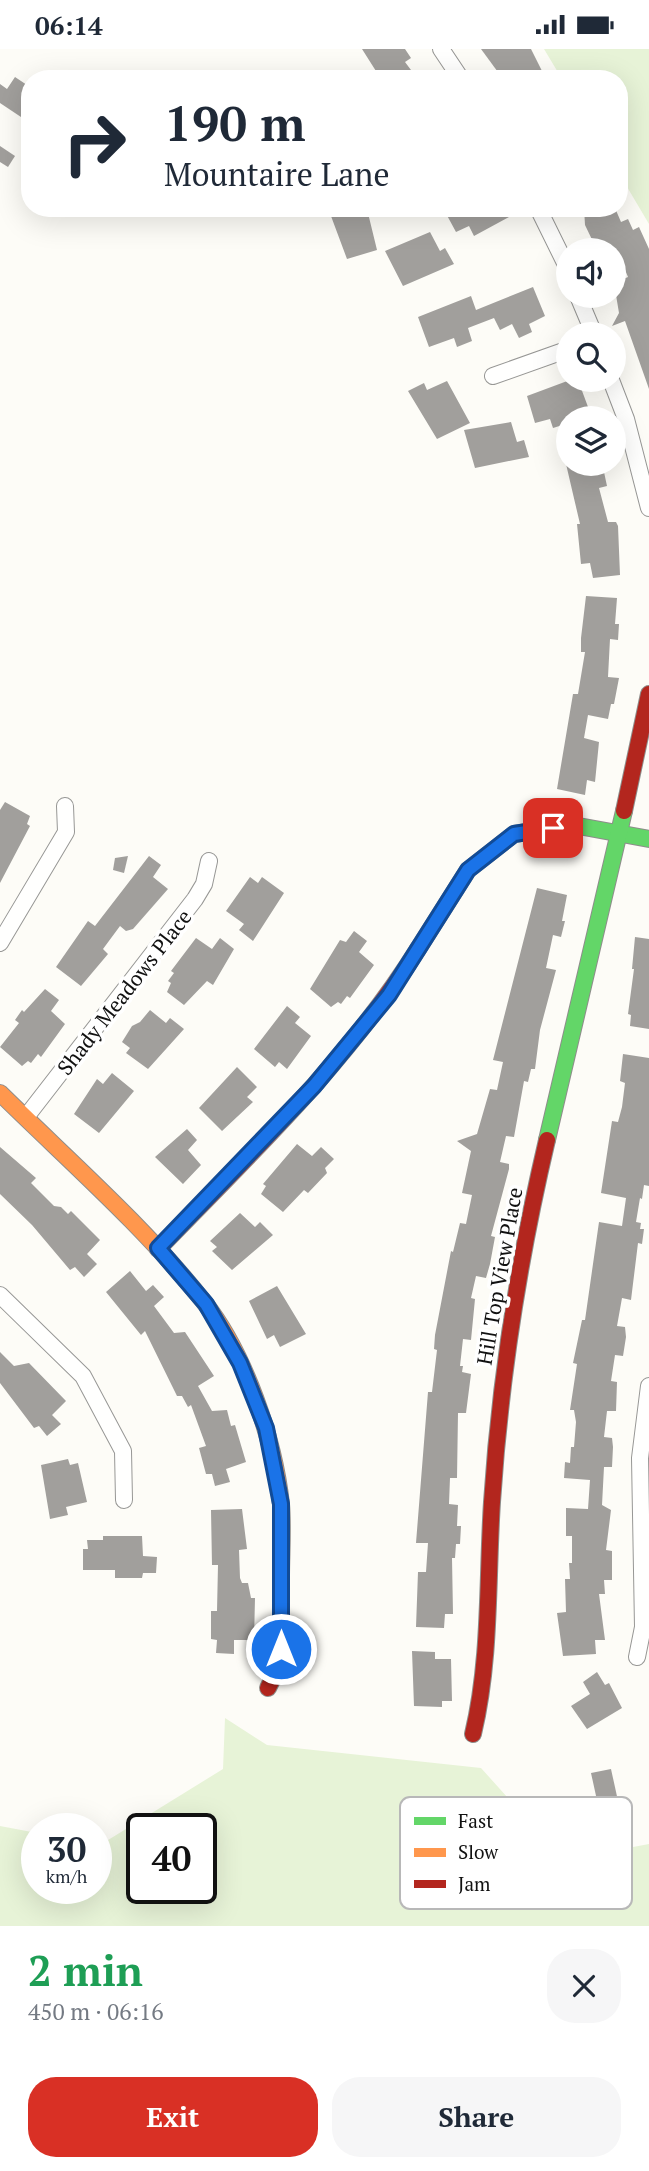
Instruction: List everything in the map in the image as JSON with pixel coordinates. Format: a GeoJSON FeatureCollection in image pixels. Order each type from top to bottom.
{"type":"FeatureCollection","features":[{"type":"Feature","properties":{"kind":"street"},"geometry":{"type":"LineString","coordinates":[[441,49],[455,70]]}},
{"type":"Feature","properties":{"kind":"street"},"geometry":{"type":"LineString","coordinates":[[542,217],[556,245]]}},
{"type":"Feature","properties":{"kind":"street"},"geometry":{"type":"LineString","coordinates":[[493,376],[556,354]]}},
{"type":"Feature","properties":{"kind":"street"},"geometry":{"type":"LineString","coordinates":[[616,392],[626,419],[649,508]]}},
{"type":"Feature","properties":{"kind":"street","name":"Hill Top View Place"},"geometry":{"type":"LineString","coordinates":[[473,1734],[482,1697],[492,1500],[504,1362],[530,1212],[649,694]]}},
{"type":"Feature","properties":{"kind":"street"},"geometry":{"type":"LineString","coordinates":[[0,943],[66,832],[65,806]]}},
{"type":"Feature","properties":{"kind":"street"},"geometry":{"type":"LineString","coordinates":[[158,1248],[314,1086],[389,995],[468,870],[514,834],[573,825],[649,839]]}},
{"type":"Feature","properties":{"kind":"street","name":"Shady Meadows Place"},"geometry":{"type":"LineString","coordinates":[[26,1117],[195,899],[204,884],[209,861]]}},
{"type":"Feature","properties":{"kind":"street"},"geometry":{"type":"LineString","coordinates":[[0,1093],[158,1248],[206,1304],[240,1363],[266,1428],[281,1504],[281,1662],[268,1688]]}},
{"type":"Feature","properties":{"kind":"street"},"geometry":{"type":"LineString","coordinates":[[0,1295],[83,1376],[123,1451],[124,1500]]}},
{"type":"Feature","properties":{"kind":"street"},"geometry":{"type":"LineString","coordinates":[[637,1657],[643,1627],[640,1458],[649,1386]]}},
{"type":"Feature","properties":{"kind":"green space"},"geometry":{"type":"Polygon","coordinates":[[[544,49],[649,49],[649,224],[628,189],[628,70],[557,70],[544,49]]]}},
{"type":"Feature","properties":{"kind":"green space"},"geometry":{"type":"Polygon","coordinates":[[[225,1718],[267,1745],[481,1768],[507,1797],[400,1797],[400,1909],[632,1909],[632,1847],[649,1844],[649,1926],[0,1926],[0,1826],[21,1830],[21,1904],[112,1904],[112,1838],[126,1829],[126,1904],[217,1904],[217,1813],[152,1813],[223,1769],[225,1718]]]}},
{"type":"Feature","properties":{"kind":"building"},"geometry":{"type":"Polygon","coordinates":[[[362,49],[405,49],[411,58],[405,62],[411,70],[375,70],[362,49]]]}},
{"type":"Feature","properties":{"kind":"building"},"geometry":{"type":"Polygon","coordinates":[[[481,49],[531,49],[542,70],[496,70],[481,49]]]}},
{"type":"Feature","properties":{"kind":"building"},"geometry":{"type":"Polygon","coordinates":[[[15,77],[21,81],[21,117],[0,103],[0,84],[7,89],[15,77]]]}},
{"type":"Feature","properties":{"kind":"building"},"geometry":{"type":"Polygon","coordinates":[[[0,146],[15,156],[8,167],[0,162],[0,146]]]}},
{"type":"Feature","properties":{"kind":"building"},"geometry":{"type":"Polygon","coordinates":[[[331,217],[369,217],[377,250],[347,259],[331,217]]]}},
{"type":"Feature","properties":{"kind":"building"},"geometry":{"type":"Polygon","coordinates":[[[448,217],[509,217],[474,236],[469,226],[456,232],[448,217]]]}},
{"type":"Feature","properties":{"kind":"building"},"geometry":{"type":"Polygon","coordinates":[[[585,217],[619,217],[621,222],[628,219],[633,230],[639,227],[649,249],[649,389],[626,322],[614,322],[619,313],[618,308],[626,308],[626,238],[591,238],[585,217]]]}},
{"type":"Feature","properties":{"kind":"building"},"geometry":{"type":"Polygon","coordinates":[[[430,232],[440,251],[445,248],[454,264],[403,286],[385,251],[430,232]]]}},
{"type":"Feature","properties":{"kind":"building"},"geometry":{"type":"Polygon","coordinates":[[[533,287],[545,316],[529,324],[532,332],[519,338],[512,324],[500,330],[494,318],[468,328],[472,341],[457,347],[454,338],[429,347],[418,317],[471,296],[476,310],[533,287]]]}},
{"type":"Feature","properties":{"kind":"building"},"geometry":{"type":"Polygon","coordinates":[[[447,381],[470,423],[437,439],[408,391],[424,383],[427,390],[447,381]]]}},
{"type":"Feature","properties":{"kind":"building"},"geometry":{"type":"Polygon","coordinates":[[[556,385],[556,392],[582,392],[588,406],[556,406],[556,427],[553,428],[550,419],[535,423],[527,396],[556,385]]]}},
{"type":"Feature","properties":{"kind":"building"},"geometry":{"type":"Polygon","coordinates":[[[511,422],[517,442],[524,440],[529,457],[475,468],[464,430],[511,422]]]}},
{"type":"Feature","properties":{"kind":"building"},"geometry":{"type":"Polygon","coordinates":[[[569,476],[605,476],[607,486],[599,488],[608,522],[616,522],[618,526],[620,575],[593,578],[590,563],[581,564],[577,524],[580,524],[569,476]]]}},
{"type":"Feature","properties":{"kind":"building"},"geometry":{"type":"Polygon","coordinates":[[[586,596],[617,598],[615,624],[619,624],[618,640],[610,639],[608,677],[619,678],[608,719],[588,715],[584,738],[599,742],[595,782],[587,780],[585,795],[557,789],[573,694],[578,694],[585,652],[581,652],[581,638],[586,596]]]}},
{"type":"Feature","properties":{"kind":"building"},"geometry":{"type":"Polygon","coordinates":[[[5,802],[30,816],[27,824],[30,826],[0,883],[0,810],[5,802]]]}},
{"type":"Feature","properties":{"kind":"building"},"geometry":{"type":"Polygon","coordinates":[[[128,856],[124,873],[113,870],[115,858],[128,856]]]}},
{"type":"Feature","properties":{"kind":"building"},"geometry":{"type":"Polygon","coordinates":[[[149,856],[161,865],[153,877],[168,889],[133,929],[126,931],[120,926],[103,949],[108,954],[81,986],[56,967],[88,921],[95,926],[149,856]]]}},
{"type":"Feature","properties":{"kind":"building"},"geometry":{"type":"Polygon","coordinates":[[[250,877],[258,883],[262,877],[284,893],[253,941],[239,930],[244,924],[226,911],[250,877]]]}},
{"type":"Feature","properties":{"kind":"building"},"geometry":{"type":"Polygon","coordinates":[[[537,888],[567,895],[562,921],[565,921],[561,937],[553,935],[546,968],[556,970],[540,1030],[535,1069],[531,1069],[528,1082],[524,1081],[514,1137],[506,1136],[500,1162],[509,1164],[509,1169],[491,1236],[495,1237],[490,1264],[486,1278],[476,1276],[471,1298],[475,1299],[471,1340],[463,1339],[460,1366],[463,1366],[462,1372],[471,1374],[466,1413],[458,1413],[457,1478],[450,1478],[449,1504],[458,1505],[457,1526],[461,1526],[460,1544],[456,1544],[455,1558],[452,1558],[453,1614],[445,1614],[444,1628],[416,1627],[418,1572],[426,1572],[428,1543],[416,1543],[428,1392],[432,1392],[437,1350],[434,1349],[435,1335],[451,1251],[453,1252],[460,1223],[466,1224],[472,1195],[462,1193],[471,1151],[457,1141],[477,1134],[490,1089],[497,1090],[503,1062],[493,1060],[537,888]]]}},
{"type":"Feature","properties":{"kind":"building"},"geometry":{"type":"Polygon","coordinates":[[[354,931],[367,941],[359,952],[374,965],[350,998],[347,996],[341,1004],[338,1002],[331,1007],[310,989],[340,940],[346,942],[354,931]]]}},
{"type":"Feature","properties":{"kind":"building"},"geometry":{"type":"Polygon","coordinates":[[[635,937],[649,939],[649,1029],[630,1026],[631,1015],[628,1014],[635,937]]]}},
{"type":"Feature","properties":{"kind":"building"},"geometry":{"type":"Polygon","coordinates":[[[196,938],[212,949],[220,938],[234,949],[213,985],[207,981],[184,1005],[167,992],[171,983],[168,981],[174,973],[171,971],[196,938]]]}},
{"type":"Feature","properties":{"kind":"building"},"geometry":{"type":"Polygon","coordinates":[[[45,989],[59,1000],[51,1011],[65,1024],[41,1057],[38,1054],[31,1063],[28,1061],[22,1066],[0,1047],[19,1023],[15,1020],[22,1010],[24,1012],[45,989]]]}},
{"type":"Feature","properties":{"kind":"building"},"geometry":{"type":"Polygon","coordinates":[[[287,1006],[300,1017],[295,1023],[311,1036],[287,1069],[279,1062],[275,1067],[254,1049],[287,1006]]]}},
{"type":"Feature","properties":{"kind":"building"},"geometry":{"type":"Polygon","coordinates":[[[150,1010],[166,1023],[170,1018],[184,1029],[148,1069],[126,1053],[130,1048],[122,1042],[132,1026],[140,1022],[150,1010]]]}},
{"type":"Feature","properties":{"kind":"building"},"geometry":{"type":"Polygon","coordinates":[[[623,1054],[649,1058],[649,1186],[644,1185],[636,1222],[641,1223],[640,1229],[644,1229],[642,1244],[638,1243],[631,1300],[622,1298],[617,1326],[625,1327],[626,1337],[623,1356],[615,1355],[611,1381],[617,1382],[616,1411],[607,1411],[604,1437],[612,1438],[613,1447],[612,1467],[604,1467],[602,1505],[611,1510],[606,1550],[612,1551],[612,1580],[604,1580],[605,1594],[599,1594],[605,1640],[595,1640],[596,1654],[563,1656],[557,1613],[566,1612],[565,1579],[570,1579],[569,1563],[572,1563],[572,1536],[566,1536],[566,1508],[588,1509],[590,1480],[564,1478],[565,1462],[570,1463],[571,1447],[574,1447],[576,1422],[574,1410],[570,1410],[577,1364],[573,1363],[582,1320],[585,1320],[599,1222],[622,1226],[626,1198],[601,1193],[612,1121],[618,1122],[622,1107],[625,1083],[620,1081],[623,1054]]]}},
{"type":"Feature","properties":{"kind":"building"},"geometry":{"type":"Polygon","coordinates":[[[237,1067],[257,1087],[247,1097],[253,1102],[222,1131],[199,1108],[237,1067]]]}},
{"type":"Feature","properties":{"kind":"building"},"geometry":{"type":"Polygon","coordinates":[[[112,1073],[134,1091],[99,1133],[74,1114],[97,1079],[103,1084],[112,1073]]]}},
{"type":"Feature","properties":{"kind":"building"},"geometry":{"type":"Polygon","coordinates":[[[187,1129],[197,1140],[188,1150],[201,1165],[183,1184],[155,1157],[187,1129]]]}},
{"type":"Feature","properties":{"kind":"building"},"geometry":{"type":"Polygon","coordinates":[[[297,1144],[312,1156],[321,1147],[334,1159],[325,1168],[327,1173],[308,1193],[304,1190],[283,1212],[261,1194],[266,1186],[263,1184],[297,1144]]]}},
{"type":"Feature","properties":{"kind":"building"},"geometry":{"type":"Polygon","coordinates":[[[0,1147],[36,1178],[31,1183],[54,1206],[61,1207],[68,1214],[71,1211],[100,1240],[87,1254],[97,1264],[84,1277],[75,1267],[70,1270],[32,1225],[0,1194],[0,1147]]]}},
{"type":"Feature","properties":{"kind":"building"},"geometry":{"type":"Polygon","coordinates":[[[240,1213],[255,1227],[260,1222],[273,1235],[232,1270],[212,1251],[217,1247],[210,1241],[240,1213]]]}},
{"type":"Feature","properties":{"kind":"building"},"geometry":{"type":"Polygon","coordinates":[[[130,1271],[146,1291],[153,1285],[164,1297],[154,1306],[174,1333],[185,1332],[214,1376],[198,1386],[212,1411],[227,1410],[231,1426],[235,1425],[246,1462],[226,1469],[230,1482],[215,1486],[212,1474],[206,1474],[199,1448],[206,1446],[191,1405],[188,1407],[182,1396],[177,1396],[145,1331],[141,1335],[106,1292],[130,1271]]]}},
{"type":"Feature","properties":{"kind":"building"},"geometry":{"type":"Polygon","coordinates":[[[277,1286],[306,1334],[280,1347],[274,1335],[267,1339],[249,1301],[277,1286]]]}},
{"type":"Feature","properties":{"kind":"building"},"geometry":{"type":"Polygon","coordinates":[[[0,1352],[14,1366],[29,1363],[66,1401],[52,1415],[61,1424],[47,1436],[39,1426],[34,1428],[0,1383],[0,1352]]]}},
{"type":"Feature","properties":{"kind":"building"},"geometry":{"type":"Polygon","coordinates":[[[68,1459],[70,1465],[78,1463],[87,1502],[66,1507],[68,1515],[50,1519],[41,1465],[68,1459]]]}},
{"type":"Feature","properties":{"kind":"building"},"geometry":{"type":"Polygon","coordinates":[[[242,1509],[247,1549],[239,1550],[240,1578],[242,1583],[248,1583],[251,1598],[255,1598],[254,1640],[234,1640],[234,1654],[216,1653],[217,1640],[211,1639],[211,1611],[217,1611],[218,1565],[212,1565],[211,1510],[242,1509]]]}},
{"type":"Feature","properties":{"kind":"building"},"geometry":{"type":"Polygon","coordinates":[[[103,1536],[142,1536],[143,1556],[157,1557],[156,1573],[143,1573],[142,1578],[115,1578],[115,1570],[83,1570],[83,1549],[88,1549],[87,1540],[103,1540],[103,1536]]]}},
{"type":"Feature","properties":{"kind":"building"},"geometry":{"type":"Polygon","coordinates":[[[412,1651],[435,1652],[435,1659],[451,1659],[452,1701],[442,1701],[442,1707],[414,1706],[412,1651]]]}},
{"type":"Feature","properties":{"kind":"building"},"geometry":{"type":"Polygon","coordinates":[[[597,1672],[605,1685],[609,1683],[622,1708],[587,1729],[571,1706],[590,1694],[583,1682],[597,1672]]]}},
{"type":"Feature","properties":{"kind":"building"},"geometry":{"type":"Polygon","coordinates":[[[611,1769],[617,1797],[596,1797],[591,1773],[611,1769]]]}},
{"type":"Feature","properties":{"kind":"traffic: fast"},"geometry":{"type":"LineString","coordinates":[[547,1140],[624,811]]}},
{"type":"Feature","properties":{"kind":"traffic: fast"},"geometry":{"type":"LineString","coordinates":[[418,949],[468,870],[514,834],[573,825],[649,839]]}},
{"type":"Feature","properties":{"kind":"traffic: slow"},"geometry":{"type":"LineString","coordinates":[[0,1093],[157,1247],[219,1323],[245,1372],[272,1452],[281,1504],[281,1578]]}},
{"type":"Feature","properties":{"kind":"traffic: jam"},"geometry":{"type":"LineString","coordinates":[[624,811],[649,694]]}},
{"type":"Feature","properties":{"kind":"traffic: jam"},"geometry":{"type":"LineString","coordinates":[[158,1249],[329,1069],[418,949]]}},
{"type":"Feature","properties":{"kind":"traffic: jam"},"geometry":{"type":"LineString","coordinates":[[473,1734],[486,1648],[492,1502],[506,1365],[519,1274],[547,1140]]}},
{"type":"Feature","properties":{"kind":"traffic: jam"},"geometry":{"type":"LineString","coordinates":[[268,1688],[281,1662],[281,1578]]}},
{"type":"Feature","properties":{"kind":"route"},"geometry":{"type":"LineString","coordinates":[[281,1649],[281,1504],[266,1428],[240,1363],[206,1304],[158,1248],[314,1086],[389,995],[468,870],[514,834],[553,828]]}}]}
